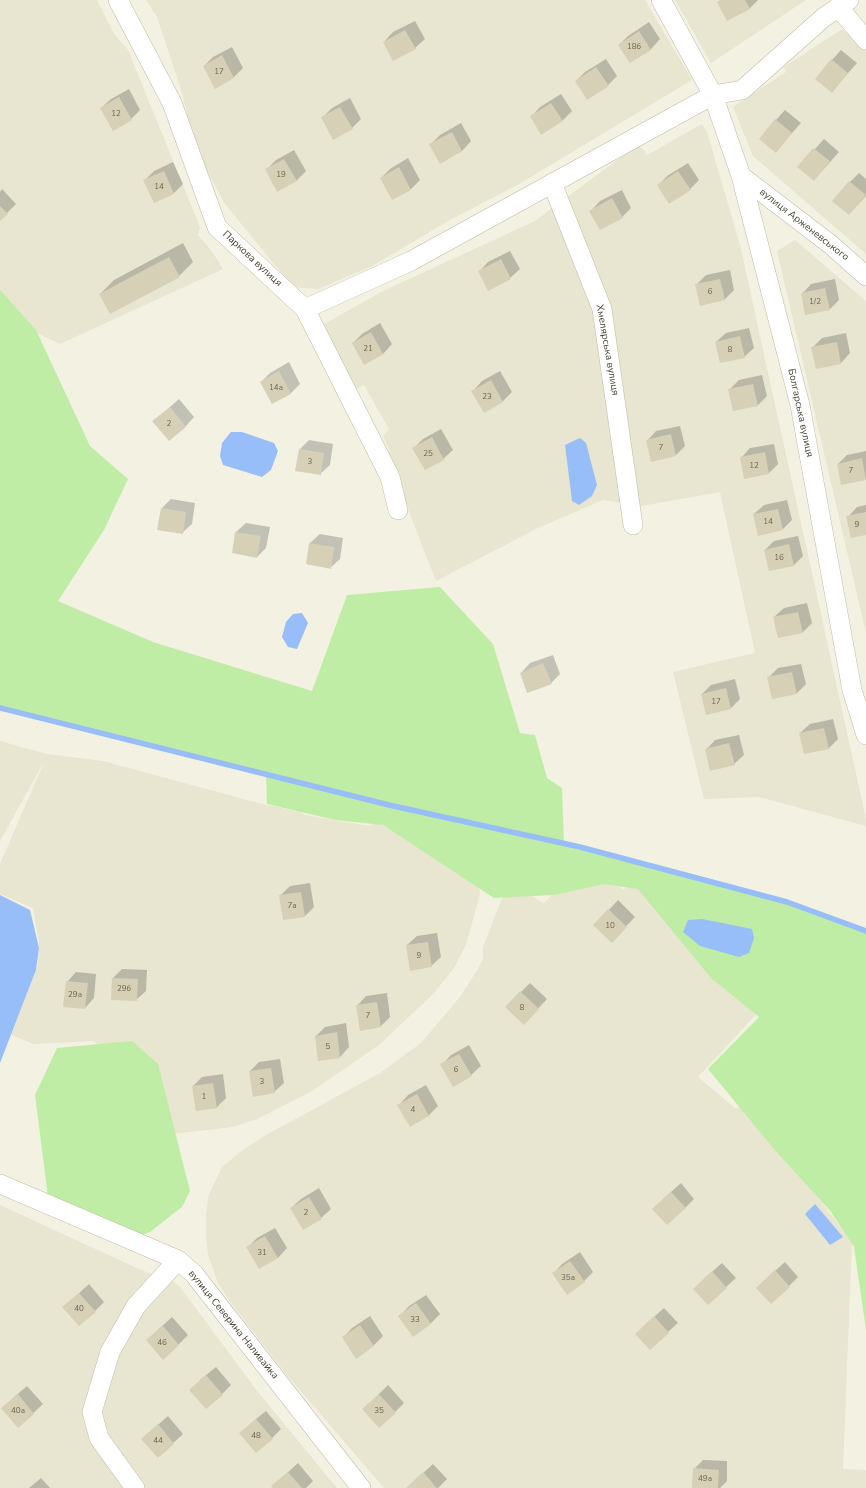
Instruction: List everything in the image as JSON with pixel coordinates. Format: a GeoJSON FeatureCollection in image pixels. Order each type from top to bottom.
{"type":"FeatureCollection","features":[{"type":"Feature","properties":{"kind":"street","name":"Паркова вулиця"},"geometry":{"type":"LineString","coordinates":[[118,0],[172,102],[217,227],[305,309],[390,477],[398,510]]}},
{"type":"Feature","properties":{"kind":"street","name":"Болгарська вулиця"},"geometry":{"type":"LineString","coordinates":[[661,0],[713,95],[741,176],[800,405],[852,690],[866,735]]}},
{"type":"Feature","properties":{"kind":"street"},"geometry":{"type":"LineString","coordinates":[[305,309],[411,260],[713,95],[742,90],[823,18],[843,4],[866,40]]}},
{"type":"Feature","properties":{"kind":"street","name":"вулиця Арженевського"},"geometry":{"type":"LineString","coordinates":[[741,176],[830,244],[866,276]]}},
{"type":"Feature","properties":{"kind":"street","name":"Хмелярська вулиця"},"geometry":{"type":"LineString","coordinates":[[552,183],[602,309],[633,525]]}},
{"type":"Feature","properties":{"kind":"street","name":"вулиця Северина Наливайка"},"geometry":{"type":"LineString","coordinates":[[0,1184],[178,1260],[194,1274],[361,1488]]}},
{"type":"Feature","properties":{"kind":"street"},"geometry":{"type":"LineString","coordinates":[[135,1488],[99,1438],[92,1412],[110,1352],[136,1306],[178,1260]]}},
{"type":"Feature","properties":{"kind":"shaded area"},"geometry":{"type":"Polygon","coordinates":[[[0,0],[97,0],[114,34],[128,50],[200,227],[198,235],[211,250],[223,269],[60,344],[28,329],[0,297],[0,0]]]}},
{"type":"Feature","properties":{"kind":"shaded area"},"geometry":{"type":"Polygon","coordinates":[[[146,0],[645,0],[692,80],[519,184],[450,220],[372,266],[318,289],[293,287],[225,204],[194,147],[183,96],[157,17],[146,0]]]}},
{"type":"Feature","properties":{"kind":"shaded area"},"geometry":{"type":"Polygon","coordinates":[[[675,0],[806,0],[711,63],[675,0]]]}},
{"type":"Feature","properties":{"kind":"shaded area"},"geometry":{"type":"Polygon","coordinates":[[[842,29],[866,50],[866,254],[753,156],[733,107],[786,72],[784,67],[842,29]]]}},
{"type":"Feature","properties":{"kind":"shaded area"},"geometry":{"type":"Polygon","coordinates":[[[702,124],[707,132],[740,245],[866,819],[866,826],[759,797],[704,799],[673,672],[755,653],[720,492],[641,506],[603,500],[538,528],[436,581],[386,453],[390,451],[383,436],[389,429],[364,385],[354,390],[319,327],[381,292],[535,221],[636,146],[643,149],[647,155],[702,124]]]}},
{"type":"Feature","properties":{"kind":"shaded area"},"geometry":{"type":"Polygon","coordinates":[[[795,240],[866,301],[866,633],[777,251],[795,240]]]}},
{"type":"Feature","properties":{"kind":"shaded area"},"geometry":{"type":"Polygon","coordinates":[[[0,741],[47,754],[103,761],[262,804],[300,812],[305,815],[370,826],[375,822],[429,847],[477,873],[480,894],[466,945],[454,968],[434,993],[379,1045],[312,1091],[257,1119],[233,1127],[164,1135],[114,1060],[94,1041],[34,1044],[11,1035],[38,965],[39,944],[33,908],[0,894],[0,864],[45,760],[0,841],[0,741]]]}},
{"type":"Feature","properties":{"kind":"shaded area"},"geometry":{"type":"Polygon","coordinates":[[[591,879],[620,887],[623,890],[632,884],[638,883],[762,1008],[698,1077],[736,1109],[740,1106],[781,1150],[852,1242],[843,1469],[866,1470],[866,1488],[384,1488],[286,1374],[231,1303],[218,1283],[208,1255],[206,1216],[208,1197],[222,1167],[244,1149],[266,1135],[380,1073],[421,1043],[460,997],[478,969],[483,958],[483,947],[503,896],[522,891],[544,903],[556,891],[591,879]]]}},
{"type":"Feature","properties":{"kind":"shaded area"},"geometry":{"type":"Polygon","coordinates":[[[0,1205],[141,1270],[174,1282],[180,1287],[258,1392],[337,1488],[0,1488],[0,1205]]]}},
{"type":"Feature","properties":{"kind":"green space"},"geometry":{"type":"Polygon","coordinates":[[[0,290],[36,330],[90,446],[128,479],[104,530],[58,601],[153,642],[312,691],[347,595],[440,587],[493,644],[520,733],[535,735],[547,778],[562,788],[564,843],[787,902],[866,931],[866,1330],[854,1247],[831,1212],[774,1149],[708,1069],[759,1017],[711,978],[638,889],[604,884],[554,895],[494,898],[383,825],[335,820],[267,804],[266,774],[0,708],[0,290]]]}},
{"type":"Feature","properties":{"kind":"green space"},"geometry":{"type":"Polygon","coordinates":[[[132,1041],[158,1064],[190,1191],[182,1207],[150,1232],[130,1240],[49,1205],[35,1095],[57,1048],[132,1041]]]}},
{"type":"Feature","properties":{"kind":"water"},"geometry":{"type":"Polygon","coordinates":[[[231,432],[242,432],[274,443],[278,451],[271,470],[262,477],[223,465],[220,456],[222,443],[231,432]]]}},
{"type":"Feature","properties":{"kind":"water"},"geometry":{"type":"Polygon","coordinates":[[[580,438],[586,443],[597,485],[592,496],[579,505],[572,501],[565,445],[580,438]]]}},
{"type":"Feature","properties":{"kind":"water"},"geometry":{"type":"Polygon","coordinates":[[[302,613],[308,623],[297,649],[288,647],[282,637],[286,622],[293,614],[302,613]]]}},
{"type":"Feature","properties":{"kind":"water"},"geometry":{"type":"Polygon","coordinates":[[[0,895],[30,910],[39,948],[36,970],[0,1063],[0,895]]]}},
{"type":"Feature","properties":{"kind":"water"},"geometry":{"type":"Polygon","coordinates":[[[702,919],[752,929],[754,938],[749,953],[739,957],[700,946],[683,932],[688,920],[702,919]]]}},
{"type":"Feature","properties":{"kind":"water"},"geometry":{"type":"Polygon","coordinates":[[[815,1204],[843,1237],[830,1245],[805,1214],[815,1204]]]}},
{"type":"Feature","properties":{"kind":"building"},"geometry":{"type":"Polygon","coordinates":[[[721,0],[745,0],[750,9],[727,21],[717,2],[721,0]]]}},
{"type":"Feature","properties":{"kind":"building"},"geometry":{"type":"Polygon","coordinates":[[[405,30],[416,49],[393,61],[383,42],[405,30]]]}},
{"type":"Feature","properties":{"kind":"building"},"geometry":{"type":"Polygon","coordinates":[[[639,31],[651,50],[630,63],[618,45],[639,31]]]}},
{"type":"Feature","properties":{"kind":"building"},"geometry":{"type":"Polygon","coordinates":[[[222,55],[234,78],[215,89],[203,66],[222,55]]]}},
{"type":"Feature","properties":{"kind":"building"},"geometry":{"type":"Polygon","coordinates":[[[831,59],[848,73],[832,93],[815,79],[831,59]]]}},
{"type":"Feature","properties":{"kind":"building"},"geometry":{"type":"Polygon","coordinates":[[[596,67],[609,86],[587,100],[575,81],[596,67]]]}},
{"type":"Feature","properties":{"kind":"building"},"geometry":{"type":"Polygon","coordinates":[[[119,97],[132,120],[113,131],[100,108],[119,97]]]}},
{"type":"Feature","properties":{"kind":"building"},"geometry":{"type":"Polygon","coordinates":[[[551,103],[563,121],[541,135],[530,116],[551,103]]]}},
{"type":"Feature","properties":{"kind":"building"},"geometry":{"type":"Polygon","coordinates":[[[340,107],[353,129],[333,140],[321,117],[340,107]]]}},
{"type":"Feature","properties":{"kind":"building"},"geometry":{"type":"Polygon","coordinates":[[[775,119],[792,133],[776,153],[759,139],[775,119]]]}},
{"type":"Feature","properties":{"kind":"building"},"geometry":{"type":"Polygon","coordinates":[[[452,132],[462,151],[440,164],[429,144],[452,132]]]}},
{"type":"Feature","properties":{"kind":"building"},"geometry":{"type":"Polygon","coordinates":[[[813,148],[830,161],[814,181],[797,167],[813,148]]]}},
{"type":"Feature","properties":{"kind":"building"},"geometry":{"type":"Polygon","coordinates":[[[284,159],[297,181],[277,192],[265,169],[284,159]]]}},
{"type":"Feature","properties":{"kind":"building"},"geometry":{"type":"Polygon","coordinates":[[[399,167],[411,190],[392,200],[380,178],[399,167]]]}},
{"type":"Feature","properties":{"kind":"building"},"geometry":{"type":"Polygon","coordinates":[[[164,171],[174,194],[154,203],[143,180],[164,171]]]}},
{"type":"Feature","properties":{"kind":"building"},"geometry":{"type":"Polygon","coordinates":[[[678,171],[691,190],[669,204],[657,185],[678,171]]]}},
{"type":"Feature","properties":{"kind":"building"},"geometry":{"type":"Polygon","coordinates":[[[849,181],[866,195],[849,215],[832,201],[849,181]]]}},
{"type":"Feature","properties":{"kind":"building"},"geometry":{"type":"Polygon","coordinates":[[[612,198],[623,218],[600,230],[589,211],[612,198]]]}},
{"type":"Feature","properties":{"kind":"building"},"geometry":{"type":"Polygon","coordinates":[[[0,206],[8,214],[0,221],[0,206]]]}},
{"type":"Feature","properties":{"kind":"building"},"geometry":{"type":"Polygon","coordinates":[[[169,257],[180,277],[110,314],[99,294],[169,257]]]}},
{"type":"Feature","properties":{"kind":"building"},"geometry":{"type":"Polygon","coordinates":[[[501,259],[511,279],[488,291],[478,271],[501,259]]]}},
{"type":"Feature","properties":{"kind":"building"},"geometry":{"type":"Polygon","coordinates":[[[720,279],[725,300],[700,306],[695,284],[720,279]]]}},
{"type":"Feature","properties":{"kind":"building"},"geometry":{"type":"Polygon","coordinates":[[[825,288],[830,310],[805,315],[801,293],[825,288]]]}},
{"type":"Feature","properties":{"kind":"building"},"geometry":{"type":"Polygon","coordinates":[[[371,332],[383,354],[364,365],[352,343],[371,332]]]}},
{"type":"Feature","properties":{"kind":"building"},"geometry":{"type":"Polygon","coordinates":[[[740,336],[745,358],[720,363],[715,342],[740,336]]]}},
{"type":"Feature","properties":{"kind":"building"},"geometry":{"type":"Polygon","coordinates":[[[837,342],[841,364],[816,369],[811,347],[837,342]]]}},
{"type":"Feature","properties":{"kind":"building"},"geometry":{"type":"Polygon","coordinates":[[[279,371],[291,394],[272,404],[260,382],[279,371]]]}},
{"type":"Feature","properties":{"kind":"building"},"geometry":{"type":"Polygon","coordinates":[[[491,380],[503,402],[484,413],[471,391],[491,380]]]}},
{"type":"Feature","properties":{"kind":"building"},"geometry":{"type":"Polygon","coordinates":[[[753,384],[758,406],[733,411],[728,389],[753,384]]]}},
{"type":"Feature","properties":{"kind":"building"},"geometry":{"type":"Polygon","coordinates":[[[170,407],[186,427],[169,441],[152,421],[170,407]]]}},
{"type":"Feature","properties":{"kind":"building"},"geometry":{"type":"Polygon","coordinates":[[[671,434],[676,456],[651,462],[646,440],[671,434]]]}},
{"type":"Feature","properties":{"kind":"building"},"geometry":{"type":"Polygon","coordinates":[[[432,437],[444,460],[425,470],[412,448],[432,437]]]}},
{"type":"Feature","properties":{"kind":"building"},"geometry":{"type":"Polygon","coordinates":[[[299,449],[324,453],[321,475],[295,471],[299,449]]]}},
{"type":"Feature","properties":{"kind":"building"},"geometry":{"type":"Polygon","coordinates":[[[765,452],[769,474],[744,479],[740,457],[765,452]]]}},
{"type":"Feature","properties":{"kind":"building"},"geometry":{"type":"Polygon","coordinates":[[[862,458],[866,480],[841,485],[837,464],[862,458]]]}},
{"type":"Feature","properties":{"kind":"building"},"geometry":{"type":"Polygon","coordinates":[[[161,508],[186,512],[183,534],[157,530],[161,508]]]}},
{"type":"Feature","properties":{"kind":"building"},"geometry":{"type":"Polygon","coordinates":[[[778,509],[783,530],[758,536],[753,514],[778,509]]]}},
{"type":"Feature","properties":{"kind":"building"},"geometry":{"type":"Polygon","coordinates":[[[866,512],[866,535],[851,538],[846,516],[866,512]]]}},
{"type":"Feature","properties":{"kind":"building"},"geometry":{"type":"Polygon","coordinates":[[[235,532],[261,536],[257,558],[232,553],[235,532]]]}},
{"type":"Feature","properties":{"kind":"building"},"geometry":{"type":"Polygon","coordinates":[[[309,543],[334,547],[331,569],[306,564],[309,543]]]}},
{"type":"Feature","properties":{"kind":"building"},"geometry":{"type":"Polygon","coordinates":[[[789,544],[794,566],[769,571],[764,550],[789,544]]]}},
{"type":"Feature","properties":{"kind":"building"},"geometry":{"type":"Polygon","coordinates":[[[798,612],[803,633],[778,638],[773,617],[798,612]]]}},
{"type":"Feature","properties":{"kind":"building"},"geometry":{"type":"Polygon","coordinates":[[[543,663],[552,684],[527,693],[520,673],[543,663]]]}},
{"type":"Feature","properties":{"kind":"building"},"geometry":{"type":"Polygon","coordinates":[[[792,672],[797,694],[772,699],[767,677],[792,672]]]}},
{"type":"Feature","properties":{"kind":"building"},"geometry":{"type":"Polygon","coordinates":[[[726,688],[731,709],[706,715],[701,694],[726,688]]]}},
{"type":"Feature","properties":{"kind":"building"},"geometry":{"type":"Polygon","coordinates":[[[824,728],[829,749],[804,754],[799,733],[824,728]]]}},
{"type":"Feature","properties":{"kind":"building"},"geometry":{"type":"Polygon","coordinates":[[[729,743],[735,765],[710,771],[705,749],[729,743]]]}},
{"type":"Feature","properties":{"kind":"building"},"geometry":{"type":"Polygon","coordinates":[[[301,892],[305,917],[283,920],[279,895],[301,892]]]}},
{"type":"Feature","properties":{"kind":"building"},"geometry":{"type":"Polygon","coordinates":[[[608,909],[627,927],[612,943],[593,925],[608,909]]]}},
{"type":"Feature","properties":{"kind":"building"},"geometry":{"type":"Polygon","coordinates":[[[428,942],[432,967],[410,971],[406,945],[428,942]]]}},
{"type":"Feature","properties":{"kind":"building"},"geometry":{"type":"Polygon","coordinates":[[[112,978],[138,979],[137,1001],[111,1000],[112,978]]]}},
{"type":"Feature","properties":{"kind":"building"},"geometry":{"type":"Polygon","coordinates":[[[66,981],[88,983],[85,1009],[63,1007],[66,981]]]}},
{"type":"Feature","properties":{"kind":"building"},"geometry":{"type":"Polygon","coordinates":[[[520,991],[539,1009],[524,1025],[505,1007],[520,991]]]}},
{"type":"Feature","properties":{"kind":"building"},"geometry":{"type":"Polygon","coordinates":[[[377,1002],[381,1027],[360,1031],[356,1005],[377,1002]]]}},
{"type":"Feature","properties":{"kind":"building"},"geometry":{"type":"Polygon","coordinates":[[[337,1032],[340,1058],[318,1061],[315,1036],[337,1032]]]}},
{"type":"Feature","properties":{"kind":"building"},"geometry":{"type":"Polygon","coordinates":[[[459,1054],[472,1076],[453,1087],[440,1064],[459,1054]]]}},
{"type":"Feature","properties":{"kind":"building"},"geometry":{"type":"Polygon","coordinates":[[[271,1068],[275,1093],[253,1097],[249,1071],[271,1068]]]}},
{"type":"Feature","properties":{"kind":"building"},"geometry":{"type":"Polygon","coordinates":[[[213,1083],[217,1108],[196,1111],[192,1086],[213,1083]]]}},
{"type":"Feature","properties":{"kind":"building"},"geometry":{"type":"Polygon","coordinates":[[[417,1094],[429,1116],[410,1127],[397,1105],[417,1094]]]}},
{"type":"Feature","properties":{"kind":"building"},"geometry":{"type":"Polygon","coordinates":[[[671,1192],[686,1208],[667,1225],[652,1209],[671,1192]]]}},
{"type":"Feature","properties":{"kind":"building"},"geometry":{"type":"Polygon","coordinates":[[[309,1197],[322,1219],[303,1230],[290,1208],[309,1197]]]}},
{"type":"Feature","properties":{"kind":"building"},"geometry":{"type":"Polygon","coordinates":[[[265,1236],[278,1258],[259,1269],[246,1247],[265,1236]]]}},
{"type":"Feature","properties":{"kind":"building"},"geometry":{"type":"Polygon","coordinates":[[[570,1261],[585,1282],[567,1295],[552,1273],[570,1261]]]}},
{"type":"Feature","properties":{"kind":"building"},"geometry":{"type":"Polygon","coordinates":[[[775,1270],[790,1287],[771,1304],[756,1288],[775,1270]]]}},
{"type":"Feature","properties":{"kind":"building"},"geometry":{"type":"Polygon","coordinates":[[[712,1271],[727,1288],[708,1305],[693,1289],[712,1271]]]}},
{"type":"Feature","properties":{"kind":"building"},"geometry":{"type":"Polygon","coordinates":[[[79,1293],[96,1312],[79,1326],[62,1307],[79,1293]]]}},
{"type":"Feature","properties":{"kind":"building"},"geometry":{"type":"Polygon","coordinates":[[[416,1303],[431,1324],[413,1337],[398,1316],[416,1303]]]}},
{"type":"Feature","properties":{"kind":"building"},"geometry":{"type":"Polygon","coordinates":[[[654,1316],[669,1333],[650,1350],[635,1334],[654,1316]]]}},
{"type":"Feature","properties":{"kind":"building"},"geometry":{"type":"Polygon","coordinates":[[[360,1325],[374,1346],[356,1359],[342,1337],[360,1325]]]}},
{"type":"Feature","properties":{"kind":"building"},"geometry":{"type":"Polygon","coordinates":[[[163,1326],[179,1345],[163,1360],[146,1340],[163,1326]]]}},
{"type":"Feature","properties":{"kind":"building"},"geometry":{"type":"Polygon","coordinates":[[[206,1375],[223,1395],[206,1409],[189,1390],[206,1375]]]}},
{"type":"Feature","properties":{"kind":"building"},"geometry":{"type":"Polygon","coordinates":[[[18,1394],[34,1414],[18,1428],[1,1408],[18,1394]]]}},
{"type":"Feature","properties":{"kind":"building"},"geometry":{"type":"Polygon","coordinates":[[[379,1394],[396,1413],[379,1428],[362,1409],[379,1394]]]}},
{"type":"Feature","properties":{"kind":"building"},"geometry":{"type":"Polygon","coordinates":[[[256,1419],[273,1439],[256,1453],[239,1433],[256,1419]]]}},
{"type":"Feature","properties":{"kind":"building"},"geometry":{"type":"Polygon","coordinates":[[[158,1424],[174,1444],[158,1458],[141,1439],[158,1424]]]}},
{"type":"Feature","properties":{"kind":"building"},"geometry":{"type":"Polygon","coordinates":[[[693,1468],[719,1470],[718,1488],[692,1488],[693,1468]]]}},
{"type":"Feature","properties":{"kind":"building"},"geometry":{"type":"Polygon","coordinates":[[[288,1472],[302,1488],[273,1488],[271,1486],[288,1472]]]}},
{"type":"Feature","properties":{"kind":"building"},"geometry":{"type":"Polygon","coordinates":[[[423,1472],[437,1488],[406,1488],[423,1472]]]}},
{"type":"Feature","properties":{"kind":"waterway"},"geometry":{"type":"LineString","coordinates":[[0,708],[389,805],[580,847],[787,902],[866,931]]}}]}
